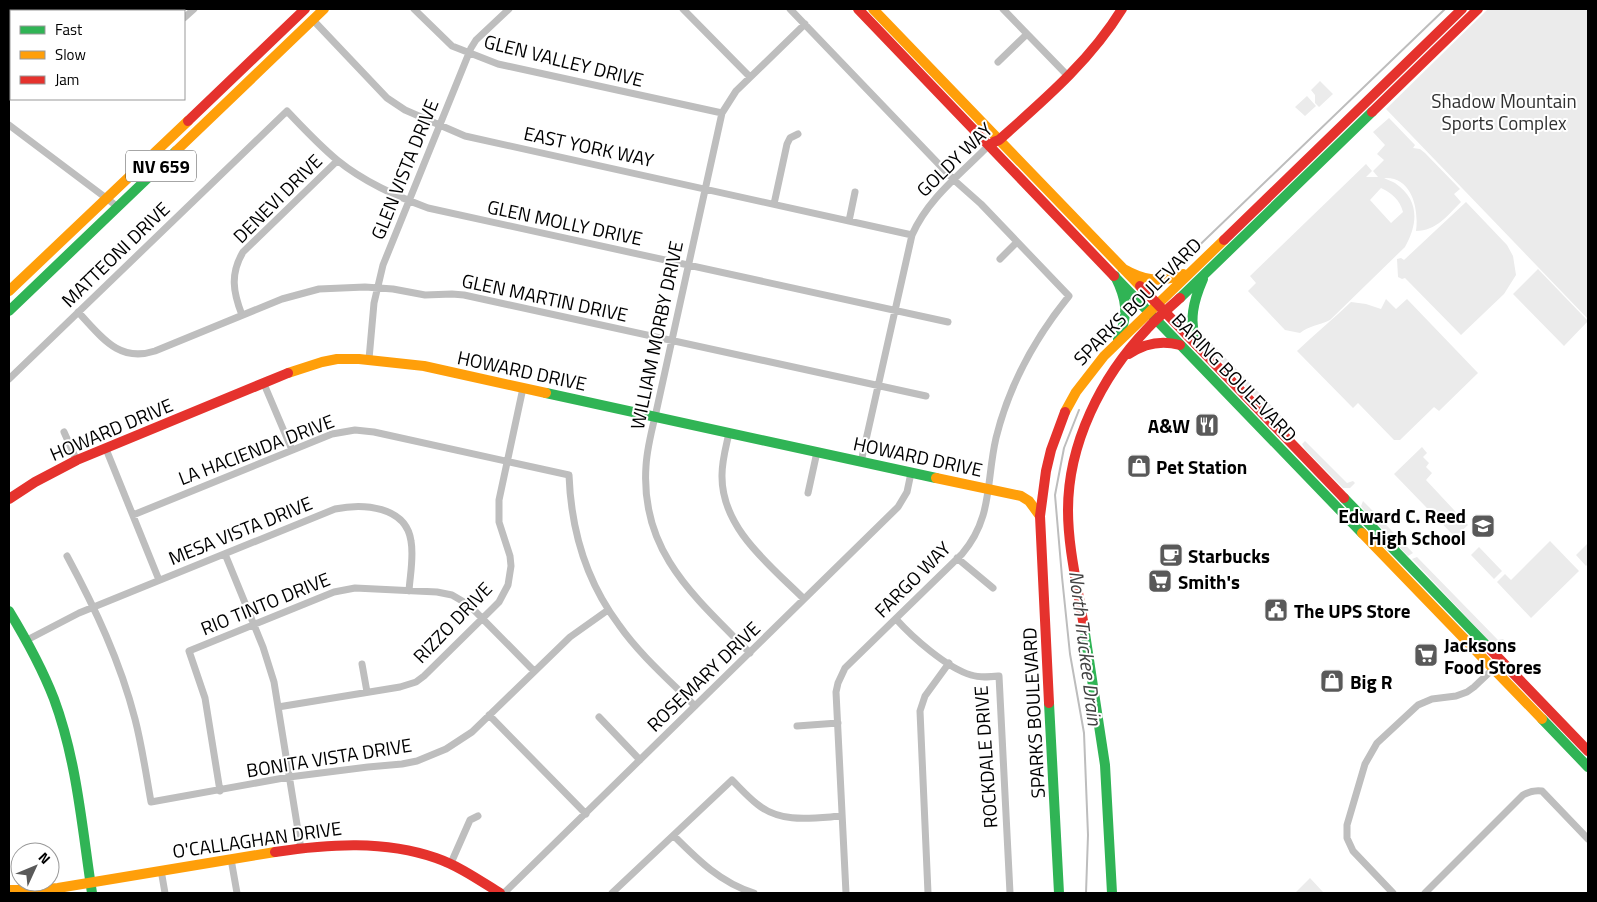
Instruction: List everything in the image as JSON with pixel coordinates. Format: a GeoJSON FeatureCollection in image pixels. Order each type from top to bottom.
{"type":"FeatureCollection","features":[{"type":"Feature","properties":{"kind":"main road","name":"NV 659"},"geometry":{"type":"LineString","coordinates":[[9,291],[303,9]]}},
{"type":"Feature","properties":{"kind":"main road","name":"EAST YORK WAY"},"geometry":{"type":"LineString","coordinates":[[303,9],[313,20]]}},
{"type":"Feature","properties":{"kind":"main road","name":"NV 659"},"geometry":{"type":"LineString","coordinates":[[9,311],[324,9]]}},
{"type":"Feature","properties":{"kind":"main road","name":"BARING BOULEVARD"},"geometry":{"type":"LineString","coordinates":[[858,9],[1122,268],[1588,751]]}},
{"type":"Feature","properties":{"kind":"main road","name":"BARING BOULEVARD"},"geometry":{"type":"LineString","coordinates":[[873,9],[1148,312],[1588,767]]}},
{"type":"Feature","properties":{"kind":"main road","name":"GOLDY WAY"},"geometry":{"type":"LineString","coordinates":[[994,142],[1067,75],[1104,37],[1122,9]]}},
{"type":"Feature","properties":{"kind":"main road","name":"SPARKS BOULEVARD"},"geometry":{"type":"LineString","coordinates":[[1059,893],[1040,516],[1046,464],[1063,414],[1083,380],[1115,345],[1462,9]]}},
{"type":"Feature","properties":{"kind":"main road","name":"SPARKS BOULEVARD"},"geometry":{"type":"LineString","coordinates":[[1112,893],[1105,762],[1098,709],[1070,548],[1068,502],[1070,478],[1082,430],[1098,397],[1122,359],[1156,320],[1478,9]]}},
{"type":"Feature","properties":{"kind":"main road"},"geometry":{"type":"LineString","coordinates":[[1387,98],[1386,93],[1390,79]]}},
{"type":"Feature","properties":{"kind":"main road"},"geometry":{"type":"LineString","coordinates":[[1122,268],[1141,279],[1157,281],[1168,280],[1191,270]]}},
{"type":"Feature","properties":{"kind":"main road"},"geometry":{"type":"LineString","coordinates":[[1196,344],[1191,330],[1191,310],[1206,272]]}},
{"type":"Feature","properties":{"kind":"main road"},"geometry":{"type":"LineString","coordinates":[[1115,276],[1126,301],[1127,312],[1123,330],[1115,345]]}},
{"type":"Feature","properties":{"kind":"main road"},"geometry":{"type":"LineString","coordinates":[[1122,359],[1133,350],[1144,346],[1167,342],[1180,345]]}},
{"type":"Feature","properties":{"kind":"main road","name":"HOWARD DRIVE"},"geometry":{"type":"LineString","coordinates":[[9,497],[77,460],[321,362],[338,359],[369,359],[408,366],[424,366],[1021,496],[1029,501],[1040,516]]}},
{"type":"Feature","properties":{"kind":"main road"},"geometry":{"type":"LineString","coordinates":[[9,611],[27,640],[47,681],[64,730],[71,759],[92,893]]}},
{"type":"Feature","properties":{"kind":"main road"},"geometry":{"type":"LineString","coordinates":[[1493,668],[1501,660]]}},
{"type":"Feature","properties":{"kind":"main road","name":"O'CALLAGHAN DRIVE"},"geometry":{"type":"LineString","coordinates":[[9,890],[52,888],[231,859],[340,844],[378,844],[415,851],[451,863],[472,874],[500,893]]}},
{"type":"Feature","properties":{"kind":"street","name":"GLEN VALLEY DRIVE"},"geometry":{"type":"LineString","coordinates":[[414,9],[447,42],[468,53],[498,64],[722,113]]}},
{"type":"Feature","properties":{"kind":"street","name":"GLEN VISTA DRIVE"},"geometry":{"type":"LineString","coordinates":[[369,359],[376,287],[439,125],[468,53],[476,40],[509,9]]}},
{"type":"Feature","properties":{"kind":"street"},"geometry":{"type":"LineString","coordinates":[[683,9],[750,77]]}},
{"type":"Feature","properties":{"kind":"street"},"geometry":{"type":"LineString","coordinates":[[790,9],[954,180],[1017,242],[1000,259]]}},
{"type":"Feature","properties":{"kind":"street"},"geometry":{"type":"LineString","coordinates":[[1003,9],[1067,75]]}},
{"type":"Feature","properties":{"kind":"street","name":"EAST YORK WAY"},"geometry":{"type":"LineString","coordinates":[[313,20],[387,98],[405,110],[439,125],[482,140],[912,235]]}},
{"type":"Feature","properties":{"kind":"street","name":"WILLIAM MORBY DRIVE"},"geometry":{"type":"LineString","coordinates":[[750,653],[682,583],[657,538],[648,504],[646,485],[648,450],[722,113],[736,91],[805,24]]}},
{"type":"Feature","properties":{"kind":"street"},"geometry":{"type":"LineString","coordinates":[[998,62],[1027,34]]}},
{"type":"Feature","properties":{"kind":"street","name":"GLEN MOLLY DRIVE"},"geometry":{"type":"LineString","coordinates":[[287,111],[337,161],[370,183],[439,211],[948,322]]}},
{"type":"Feature","properties":{"kind":"street","name":"MATTEONI DRIVE"},"geometry":{"type":"LineString","coordinates":[[9,378],[287,111]]}},
{"type":"Feature","properties":{"kind":"street"},"geometry":{"type":"LineString","coordinates":[[9,126],[118,207]]}},
{"type":"Feature","properties":{"kind":"street"},"geometry":{"type":"LineString","coordinates":[[774,204],[787,144],[790,138],[798,134]]}},
{"type":"Feature","properties":{"kind":"street","name":"GOLDY WAY"},"geometry":{"type":"LineString","coordinates":[[861,462],[912,235],[931,203],[994,142]]}},
{"type":"Feature","properties":{"kind":"street","name":"DENEVI DRIVE"},"geometry":{"type":"LineString","coordinates":[[242,315],[235,297],[233,278],[243,252],[337,161]]}},
{"type":"Feature","properties":{"kind":"street"},"geometry":{"type":"LineString","coordinates":[[848,221],[855,192]]}},
{"type":"Feature","properties":{"kind":"street","name":"FARGO WAY"},"geometry":{"type":"LineString","coordinates":[[846,893],[836,692],[841,675],[845,668],[971,543],[986,509],[996,438],[1010,393],[1034,344],[1069,296],[1017,242]]}},
{"type":"Feature","properties":{"kind":"street","name":"GLEN MARTIN DRIVE"},"geometry":{"type":"LineString","coordinates":[[78,312],[108,344],[122,352],[139,354],[155,351],[282,299],[319,289],[376,287],[425,295],[464,295],[926,396]]}},
{"type":"Feature","properties":{"kind":"street"},"geometry":{"type":"LineString","coordinates":[[264,384],[292,450]]}},
{"type":"Feature","properties":{"kind":"street","name":"RIZZO DRIVE"},"geometry":{"type":"LineString","coordinates":[[278,707],[400,687],[416,682],[499,602],[510,576],[510,556],[502,532],[498,511],[499,500],[523,388]]}},
{"type":"Feature","properties":{"kind":"street","name":"LA HACIENDA DRIVE"},"geometry":{"type":"LineString","coordinates":[[133,515],[332,434],[343,431],[366,431],[569,475],[572,515],[579,544],[592,580],[608,610]]}},
{"type":"Feature","properties":{"kind":"street"},"geometry":{"type":"LineString","coordinates":[[64,432],[77,460]]}},
{"type":"Feature","properties":{"kind":"street"},"geometry":{"type":"LineString","coordinates":[[729,433],[722,476],[724,495],[729,512],[734,523],[745,538],[804,599]]}},
{"type":"Feature","properties":{"kind":"street"},"geometry":{"type":"LineString","coordinates":[[106,448],[160,580]]}},
{"type":"Feature","properties":{"kind":"street"},"geometry":{"type":"LineString","coordinates":[[808,493],[817,452]]}},
{"type":"Feature","properties":{"kind":"street","name":"ROSEMARY DRIVE"},"geometry":{"type":"LineString","coordinates":[[504,893],[898,507],[907,492],[911,473]]}},
{"type":"Feature","properties":{"kind":"street","name":"MESA VISTA DRIVE"},"geometry":{"type":"LineString","coordinates":[[27,640],[55,624],[94,607],[335,509],[352,507],[380,509],[394,514],[401,520],[409,533],[412,548],[409,591]]}},
{"type":"Feature","properties":{"kind":"street"},"geometry":{"type":"LineString","coordinates":[[225,554],[269,664],[278,707],[301,849]]}},
{"type":"Feature","properties":{"kind":"street"},"geometry":{"type":"LineString","coordinates":[[67,556],[94,607]]}},
{"type":"Feature","properties":{"kind":"street"},"geometry":{"type":"LineString","coordinates":[[957,558],[993,588]]}},
{"type":"Feature","properties":{"kind":"street","name":"RIO TINTO DRIVE"},"geometry":{"type":"LineString","coordinates":[[220,791],[205,698],[188,651],[344,589],[437,592],[452,595],[469,605],[534,671]]}},
{"type":"Feature","properties":{"kind":"street","name":"BONITA VISTA DRIVE"},"geometry":{"type":"LineString","coordinates":[[94,607],[131,703],[142,748],[151,802],[289,778],[402,764],[432,756],[460,741],[570,637],[608,610]]}},
{"type":"Feature","properties":{"kind":"street"},"geometry":{"type":"LineString","coordinates":[[608,610],[632,641],[695,706]]}},
{"type":"Feature","properties":{"kind":"street","name":"ROCKDALE DRIVE"},"geometry":{"type":"LineString","coordinates":[[896,619],[920,642],[964,673],[972,676],[998,676],[1010,893]]}},
{"type":"Feature","properties":{"kind":"street"},"geometry":{"type":"LineString","coordinates":[[928,893],[920,711],[925,696],[949,663]]}},
{"type":"Feature","properties":{"kind":"street"},"geometry":{"type":"LineString","coordinates":[[362,664],[367,692]]}},
{"type":"Feature","properties":{"kind":"street"},"geometry":{"type":"LineString","coordinates":[[1393,893],[1353,851],[1347,838],[1347,825],[1365,764],[1377,744],[1418,705],[1432,699],[1456,696],[1467,692],[1479,683],[1493,668]]}},
{"type":"Feature","properties":{"kind":"street"},"geometry":{"type":"LineString","coordinates":[[489,715],[586,814]]}},
{"type":"Feature","properties":{"kind":"street"},"geometry":{"type":"LineString","coordinates":[[599,717],[640,760]]}},
{"type":"Feature","properties":{"kind":"street"},"geometry":{"type":"LineString","coordinates":[[796,726],[838,723]]}},
{"type":"Feature","properties":{"kind":"street"},"geometry":{"type":"LineString","coordinates":[[615,892],[732,780],[757,804],[774,814],[794,819],[842,816]]}},
{"type":"Feature","properties":{"kind":"street"},"geometry":{"type":"LineString","coordinates":[[1425,893],[1523,795],[1535,790],[1542,791],[1548,796],[1588,839]]}},
{"type":"Feature","properties":{"kind":"street"},"geometry":{"type":"LineString","coordinates":[[451,863],[470,820],[478,816]]}},
{"type":"Feature","properties":{"kind":"street"},"geometry":{"type":"LineString","coordinates":[[674,836],[712,872],[738,887],[754,893]]}},
{"type":"Feature","properties":{"kind":"street"},"geometry":{"type":"LineString","coordinates":[[231,859],[237,893]]}},
{"type":"Feature","properties":{"kind":"street"},"geometry":{"type":"LineString","coordinates":[[161,870],[165,893]]}},
{"type":"Feature","properties":{"kind":"green space","name":"Shadow Mountain Sports Complex"},"geometry":{"type":"Polygon","coordinates":[[[1488,9],[1588,9],[1588,319],[1386,109],[1488,9]]]}},
{"type":"Feature","properties":{"kind":"green space"},"geometry":{"type":"Polygon","coordinates":[[[1320,81],[1333,94],[1319,107],[1315,103],[1315,95],[1311,90],[1320,81]]]}},
{"type":"Feature","properties":{"kind":"green space"},"geometry":{"type":"Polygon","coordinates":[[[1307,96],[1316,106],[1305,116],[1295,107],[1307,96]]]}},
{"type":"Feature","properties":{"kind":"green space"},"geometry":{"type":"Polygon","coordinates":[[[1389,118],[1415,145],[1413,148],[1420,149],[1425,153],[1460,189],[1454,194],[1461,202],[1436,225],[1416,231],[1415,204],[1412,196],[1401,182],[1384,178],[1395,183],[1403,190],[1413,205],[1414,221],[1405,247],[1330,320],[1300,333],[1285,330],[1248,291],[1256,283],[1250,276],[1366,164],[1372,171],[1366,177],[1378,177],[1373,171],[1384,160],[1377,154],[1385,145],[1373,132],[1389,118]],[[1381,188],[1370,200],[1391,223],[1403,212],[1402,208],[1398,200],[1381,188]]]}},
{"type":"Feature","properties":{"kind":"green space"},"geometry":{"type":"Polygon","coordinates":[[[1466,202],[1507,245],[1513,256],[1516,275],[1504,294],[1461,335],[1405,278],[1398,277],[1397,259],[1401,258],[1404,260],[1466,202]]]}},
{"type":"Feature","properties":{"kind":"green space"},"geometry":{"type":"Polygon","coordinates":[[[1538,269],[1588,321],[1564,346],[1513,294],[1538,269]]]}},
{"type":"Feature","properties":{"kind":"green space"},"geometry":{"type":"Polygon","coordinates":[[[1386,299],[1396,309],[1407,299],[1478,373],[1439,411],[1434,407],[1400,440],[1394,440],[1358,403],[1353,408],[1297,351],[1351,302],[1381,309],[1386,299]]]}},
{"type":"Feature","properties":{"kind":"green space"},"geometry":{"type":"Polygon","coordinates":[[[1198,329],[1291,427],[1286,428],[1283,426],[1207,346],[1199,335],[1198,329]]]}},
{"type":"Feature","properties":{"kind":"green space"},"geometry":{"type":"Polygon","coordinates":[[[1305,441],[1347,483],[1353,481],[1355,483],[1350,488],[1343,488],[1305,449],[1302,444],[1305,441]]]}},
{"type":"Feature","properties":{"kind":"green space"},"geometry":{"type":"Polygon","coordinates":[[[1422,447],[1427,453],[1423,457],[1429,463],[1426,467],[1432,473],[1426,480],[1468,525],[1455,537],[1394,474],[1422,447]]]}},
{"type":"Feature","properties":{"kind":"green space"},"geometry":{"type":"Polygon","coordinates":[[[1363,501],[1413,553],[1408,556],[1363,509],[1361,506],[1363,501]]]}},
{"type":"Feature","properties":{"kind":"green space"},"geometry":{"type":"Polygon","coordinates":[[[1550,541],[1579,571],[1531,618],[1497,582],[1505,574],[1511,580],[1550,541]]]}},
{"type":"Feature","properties":{"kind":"green space"},"geometry":{"type":"Polygon","coordinates":[[[1588,543],[1588,564],[1586,566],[1576,555],[1588,543]]]}},
{"type":"Feature","properties":{"kind":"green space"},"geometry":{"type":"Polygon","coordinates":[[[1479,547],[1502,571],[1494,579],[1471,555],[1479,547]]]}},
{"type":"Feature","properties":{"kind":"green space"},"geometry":{"type":"Polygon","coordinates":[[[1417,557],[1498,640],[1503,639],[1506,642],[1501,646],[1494,646],[1412,559],[1417,557]]]}},
{"type":"Feature","properties":{"kind":"green space"},"geometry":{"type":"Polygon","coordinates":[[[1310,878],[1323,892],[1295,893],[1310,878]]]}},
{"type":"Feature","properties":{"kind":"waterway"},"geometry":{"type":"LineString","coordinates":[[1184,260],[1445,9]]}},
{"type":"Feature","properties":{"kind":"waterway","name":"North Truckee Drain"},"geometry":{"type":"LineString","coordinates":[[1079,410],[1064,448],[1055,495],[1070,654],[1084,733],[1088,835],[1086,893]]}},
{"type":"Feature","properties":{"kind":"traffic: fast"},"geometry":{"type":"LineString","coordinates":[[1180,298],[1372,112]]}},
{"type":"Feature","properties":{"kind":"traffic: fast"},"geometry":{"type":"LineString","coordinates":[[9,311],[176,151]]}},
{"type":"Feature","properties":{"kind":"traffic: fast"},"geometry":{"type":"LineString","coordinates":[[1114,276],[1362,533]]}},
{"type":"Feature","properties":{"kind":"traffic: fast"},"geometry":{"type":"LineString","coordinates":[[1115,276],[1122,292],[1125,307],[1124,322],[1118,339]]}},
{"type":"Feature","properties":{"kind":"traffic: fast"},"geometry":{"type":"LineString","coordinates":[[1196,344],[1193,311],[1203,279]]}},
{"type":"Feature","properties":{"kind":"traffic: fast"},"geometry":{"type":"LineString","coordinates":[[546,393],[936,478]]}},
{"type":"Feature","properties":{"kind":"traffic: fast"},"geometry":{"type":"LineString","coordinates":[[1344,498],[1487,646]]}},
{"type":"Feature","properties":{"kind":"traffic: fast"},"geometry":{"type":"LineString","coordinates":[[9,611],[28,643],[44,676],[62,722],[78,795],[92,893]]}},
{"type":"Feature","properties":{"kind":"traffic: fast"},"geometry":{"type":"LineString","coordinates":[[1084,627],[1105,765],[1112,893]]}},
{"type":"Feature","properties":{"kind":"traffic: fast"},"geometry":{"type":"LineString","coordinates":[[1049,703],[1059,893]]}},
{"type":"Feature","properties":{"kind":"traffic: fast"},"geometry":{"type":"LineString","coordinates":[[1542,719],[1588,767]]}},
{"type":"Feature","properties":{"kind":"traffic: slow"},"geometry":{"type":"LineString","coordinates":[[176,151],[324,9]]}},
{"type":"Feature","properties":{"kind":"traffic: slow"},"geometry":{"type":"LineString","coordinates":[[873,9],[1140,286]]}},
{"type":"Feature","properties":{"kind":"traffic: slow"},"geometry":{"type":"LineString","coordinates":[[9,291],[188,121]]}},
{"type":"Feature","properties":{"kind":"traffic: slow"},"geometry":{"type":"LineString","coordinates":[[1065,412],[1076,392],[1104,356],[1224,240]]}},
{"type":"Feature","properties":{"kind":"traffic: slow"},"geometry":{"type":"LineString","coordinates":[[1122,268],[1144,278],[1159,280],[1183,274]]}},
{"type":"Feature","properties":{"kind":"traffic: slow"},"geometry":{"type":"LineString","coordinates":[[288,373],[337,359],[359,359],[424,366],[546,393]]}},
{"type":"Feature","properties":{"kind":"traffic: slow"},"geometry":{"type":"LineString","coordinates":[[936,478],[1021,496],[1029,501],[1040,516]]}},
{"type":"Feature","properties":{"kind":"traffic: slow"},"geometry":{"type":"LineString","coordinates":[[1362,533],[1542,719]]}},
{"type":"Feature","properties":{"kind":"traffic: slow"},"geometry":{"type":"LineString","coordinates":[[9,890],[58,888],[275,852]]}},
{"type":"Feature","properties":{"kind":"traffic: jam"},"geometry":{"type":"LineString","coordinates":[[188,121],[305,9]]}},
{"type":"Feature","properties":{"kind":"traffic: jam"},"geometry":{"type":"LineString","coordinates":[[858,9],[1114,276]]}},
{"type":"Feature","properties":{"kind":"traffic: jam"},"geometry":{"type":"LineString","coordinates":[[994,142],[999,140],[1033,110],[1081,63],[1096,46],[1122,9]]}},
{"type":"Feature","properties":{"kind":"traffic: jam"},"geometry":{"type":"LineString","coordinates":[[1224,240],[1462,9]]}},
{"type":"Feature","properties":{"kind":"traffic: jam"},"geometry":{"type":"LineString","coordinates":[[1372,112],[1478,9]]}},
{"type":"Feature","properties":{"kind":"traffic: jam"},"geometry":{"type":"LineString","coordinates":[[1140,286],[1344,498]]}},
{"type":"Feature","properties":{"kind":"traffic: jam"},"geometry":{"type":"LineString","coordinates":[[1084,627],[1071,554],[1068,525],[1070,485],[1081,436],[1090,413],[1115,368],[1147,329],[1180,298]]}},
{"type":"Feature","properties":{"kind":"traffic: jam"},"geometry":{"type":"LineString","coordinates":[[1129,354],[1141,347],[1154,343],[1180,345]]}},
{"type":"Feature","properties":{"kind":"traffic: jam"},"geometry":{"type":"LineString","coordinates":[[9,499],[35,482],[77,460],[288,373]]}},
{"type":"Feature","properties":{"kind":"traffic: jam"},"geometry":{"type":"LineString","coordinates":[[1049,703],[1040,516],[1051,450],[1065,412]]}},
{"type":"Feature","properties":{"kind":"traffic: jam"},"geometry":{"type":"LineString","coordinates":[[1487,646],[1588,751]]}},
{"type":"Feature","properties":{"kind":"traffic: jam"},"geometry":{"type":"LineString","coordinates":[[275,852],[356,845],[396,848],[444,861],[500,893]]}},
{"type":"Feature","properties":{"kind":"place","name":"A&W"},"geometry":{"type":"Point","coordinates":[1207,425]}},
{"type":"Feature","properties":{"kind":"place","name":"Pet Station"},"geometry":{"type":"Point","coordinates":[1139,466]}},
{"type":"Feature","properties":{"kind":"place","name":"Edward C. Reed High School"},"geometry":{"type":"Point","coordinates":[1483,526]}},
{"type":"Feature","properties":{"kind":"place","name":"Starbucks"},"geometry":{"type":"Point","coordinates":[1171,555]}},
{"type":"Feature","properties":{"kind":"place","name":"Smith's"},"geometry":{"type":"Point","coordinates":[1160,581]}},
{"type":"Feature","properties":{"kind":"place","name":"The UPS Store"},"geometry":{"type":"Point","coordinates":[1276,610]}},
{"type":"Feature","properties":{"kind":"place","name":"Jacksons Food Stores"},"geometry":{"type":"Point","coordinates":[1426,655]}},
{"type":"Feature","properties":{"kind":"place","name":"Big R"},"geometry":{"type":"Point","coordinates":[1332,681]}}]}
